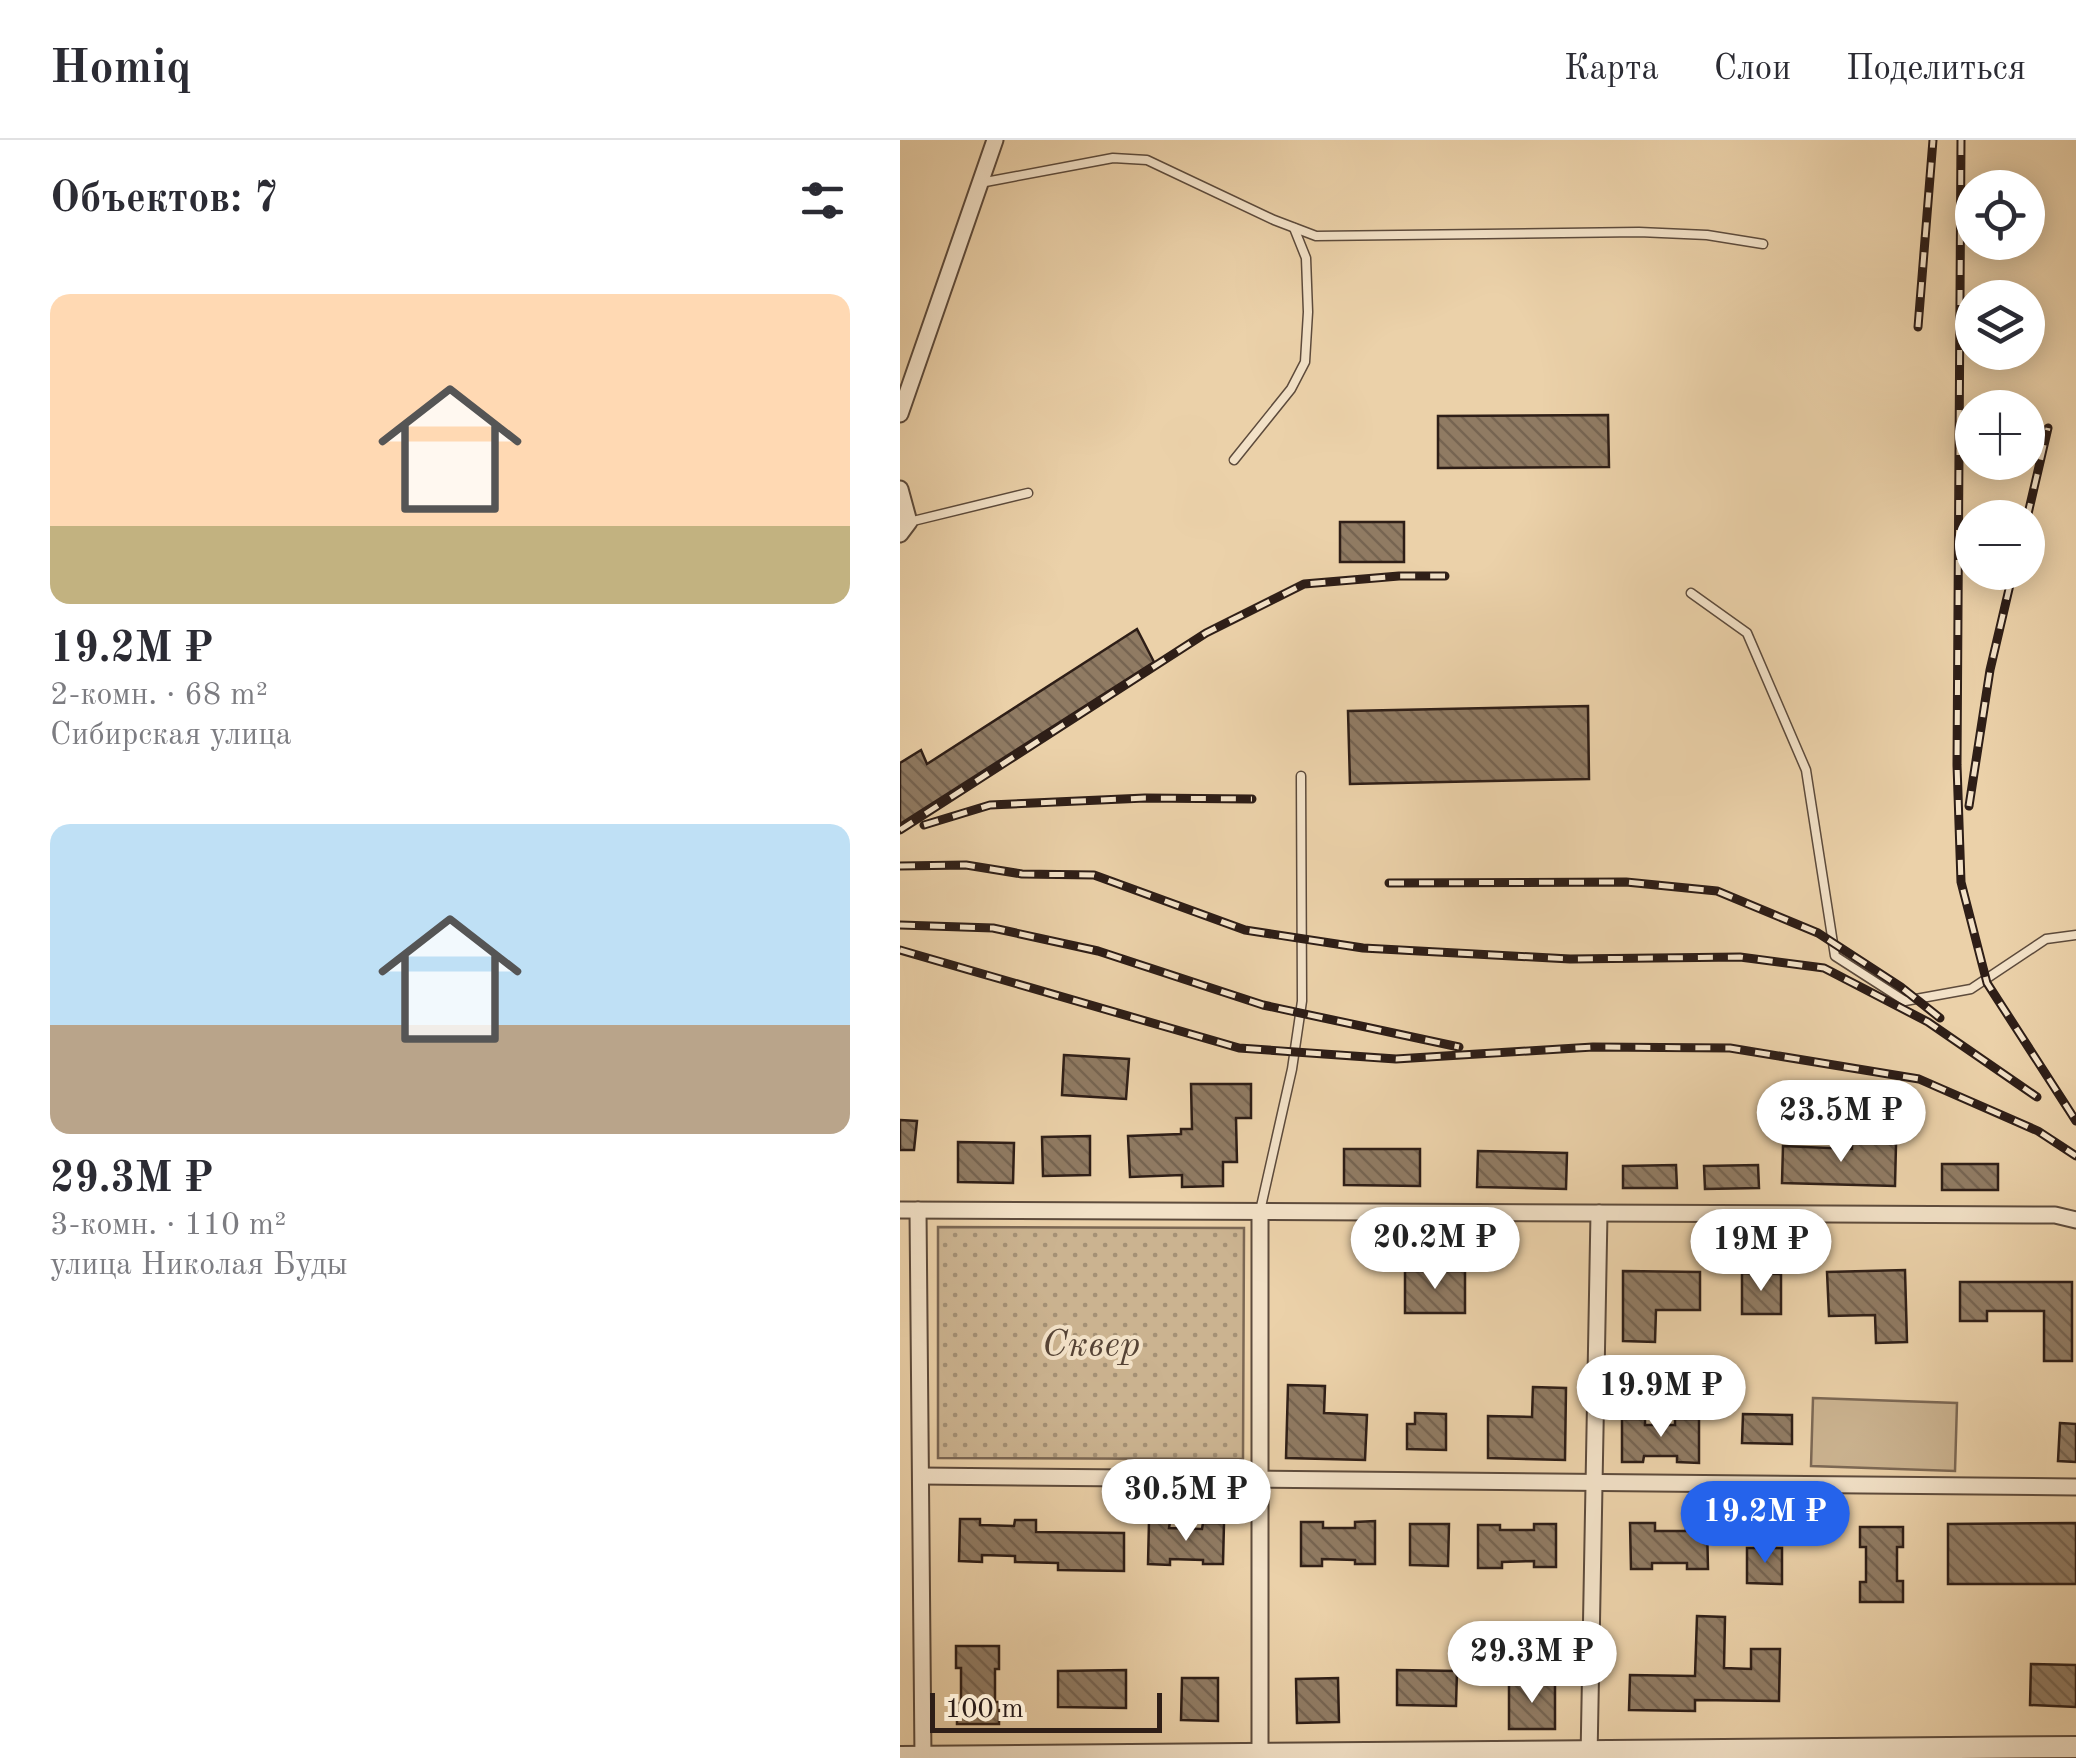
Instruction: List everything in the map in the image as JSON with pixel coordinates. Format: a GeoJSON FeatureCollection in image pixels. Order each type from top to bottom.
{"type":"FeatureCollection","features":[{"type":"Feature","properties":{"kind":"street"},"geometry":{"type":"LineString","coordinates":[[900,414],[995,140]]}},
{"type":"Feature","properties":{"kind":"street"},"geometry":{"type":"LineString","coordinates":[[900,490],[903,525]]}},
{"type":"Feature","properties":{"kind":"street"},"geometry":{"type":"LineString","coordinates":[[900,1210],[2055,1214],[2076,1220]]}},
{"type":"Feature","properties":{"kind":"street"},"geometry":{"type":"LineString","coordinates":[[918,1210],[923,1758]]}},
{"type":"Feature","properties":{"kind":"street"},"geometry":{"type":"LineString","coordinates":[[1260,1211],[1260,1755]]}},
{"type":"Feature","properties":{"kind":"street"},"geometry":{"type":"LineString","coordinates":[[1589,1754],[1599,1212]]}},
{"type":"Feature","properties":{"kind":"street"},"geometry":{"type":"LineString","coordinates":[[920,1476],[2076,1487]]}},
{"type":"Feature","properties":{"kind":"street"},"geometry":{"type":"LineString","coordinates":[[900,1757],[2076,1747]]}},
{"type":"Feature","properties":{"kind":"lane"},"geometry":{"type":"LineString","coordinates":[[980,183],[1113,158],[1147,160],[1316,236],[1639,232],[1707,234],[1763,244]]}},
{"type":"Feature","properties":{"kind":"lane"},"geometry":{"type":"LineString","coordinates":[[1234,460],[1291,389],[1305,362],[1306,258],[1294,228]]}},
{"type":"Feature","properties":{"kind":"lane"},"geometry":{"type":"LineString","coordinates":[[903,525],[1028,492]]}},
{"type":"Feature","properties":{"kind":"lane"},"geometry":{"type":"LineString","coordinates":[[1691,593],[1747,633],[1806,770],[1835,956],[1905,1001],[1972,989],[2046,939],[2076,935]]}},
{"type":"Feature","properties":{"kind":"lane"},"geometry":{"type":"LineString","coordinates":[[1260,1211],[1292,1070],[1302,1001],[1301,776]]}},
{"type":"Feature","properties":{"kind":"green space","name":"Сквер"},"geometry":{"type":"Polygon","coordinates":[[[938,1227],[1244,1228],[1243,1459],[938,1458],[938,1227]]]}},
{"type":"Feature","properties":{"kind":"green space"},"geometry":{"type":"Polygon","coordinates":[[[1813,1398],[1957,1403],[1955,1471],[1811,1466],[1813,1398]]]}},
{"type":"Feature","properties":{"kind":"building"},"geometry":{"type":"Polygon","coordinates":[[[1608,415],[1609,467],[1438,468],[1438,416],[1608,415]]]}},
{"type":"Feature","properties":{"kind":"building"},"geometry":{"type":"Polygon","coordinates":[[[1340,522],[1404,522],[1404,562],[1340,562],[1340,522]]]}},
{"type":"Feature","properties":{"kind":"building"},"geometry":{"type":"Polygon","coordinates":[[[1137,629],[1154,662],[900,824],[900,763],[921,750],[927,764],[1137,629]]]}},
{"type":"Feature","properties":{"kind":"building"},"geometry":{"type":"Polygon","coordinates":[[[1588,706],[1589,779],[1350,784],[1348,711],[1588,706]]]}},
{"type":"Feature","properties":{"kind":"building"},"geometry":{"type":"Polygon","coordinates":[[[1064,1055],[1129,1059],[1126,1099],[1062,1095],[1064,1055]]]}},
{"type":"Feature","properties":{"kind":"building"},"geometry":{"type":"Polygon","coordinates":[[[1191,1084],[1251,1084],[1251,1118],[1236,1118],[1237,1162],[1223,1162],[1223,1186],[1182,1187],[1182,1175],[1130,1177],[1128,1136],[1181,1134],[1181,1129],[1192,1129],[1191,1084]]]}},
{"type":"Feature","properties":{"kind":"building"},"geometry":{"type":"Polygon","coordinates":[[[900,1120],[917,1121],[914,1150],[900,1150],[900,1120]]]}},
{"type":"Feature","properties":{"kind":"building"},"geometry":{"type":"Polygon","coordinates":[[[1090,1136],[1090,1175],[1043,1176],[1042,1137],[1090,1136]]]}},
{"type":"Feature","properties":{"kind":"building"},"geometry":{"type":"Polygon","coordinates":[[[958,1142],[1014,1143],[1013,1183],[958,1182],[958,1142]]]}},
{"type":"Feature","properties":{"kind":"building"},"geometry":{"type":"Polygon","coordinates":[[[1852,1143],[1896,1144],[1895,1186],[1782,1183],[1783,1146],[1852,1149],[1852,1143]]]}},
{"type":"Feature","properties":{"kind":"building"},"geometry":{"type":"Polygon","coordinates":[[[1344,1149],[1420,1149],[1420,1186],[1344,1185],[1344,1149]]]}},
{"type":"Feature","properties":{"kind":"building"},"geometry":{"type":"Polygon","coordinates":[[[1478,1151],[1567,1153],[1566,1189],[1477,1187],[1478,1151]]]}},
{"type":"Feature","properties":{"kind":"building"},"geometry":{"type":"Polygon","coordinates":[[[1942,1164],[1998,1164],[1998,1190],[1942,1190],[1942,1164]]]}},
{"type":"Feature","properties":{"kind":"building"},"geometry":{"type":"Polygon","coordinates":[[[1676,1165],[1677,1188],[1623,1188],[1623,1166],[1676,1165]]]}},
{"type":"Feature","properties":{"kind":"building"},"geometry":{"type":"Polygon","coordinates":[[[1758,1165],[1759,1188],[1705,1189],[1704,1166],[1758,1165]]]}},
{"type":"Feature","properties":{"kind":"building"},"geometry":{"type":"Polygon","coordinates":[[[1905,1270],[1907,1342],[1876,1343],[1875,1315],[1829,1316],[1827,1272],[1905,1270]]]}},
{"type":"Feature","properties":{"kind":"building"},"geometry":{"type":"Polygon","coordinates":[[[1405,1271],[1465,1271],[1465,1313],[1405,1313],[1405,1271]]]}},
{"type":"Feature","properties":{"kind":"building"},"geometry":{"type":"Polygon","coordinates":[[[1623,1271],[1700,1272],[1700,1310],[1656,1310],[1655,1342],[1623,1341],[1623,1271]]]}},
{"type":"Feature","properties":{"kind":"building"},"geometry":{"type":"Polygon","coordinates":[[[1742,1273],[1781,1274],[1781,1314],[1742,1314],[1742,1273]]]}},
{"type":"Feature","properties":{"kind":"building"},"geometry":{"type":"Polygon","coordinates":[[[1960,1282],[2072,1282],[2072,1361],[2044,1361],[2044,1311],[1987,1311],[1987,1321],[1960,1321],[1960,1282]]]}},
{"type":"Feature","properties":{"kind":"building"},"geometry":{"type":"Polygon","coordinates":[[[1288,1385],[1325,1386],[1324,1413],[1367,1415],[1365,1460],[1286,1458],[1288,1385]]]}},
{"type":"Feature","properties":{"kind":"building"},"geometry":{"type":"Polygon","coordinates":[[[1533,1387],[1566,1388],[1565,1460],[1488,1458],[1488,1416],[1532,1417],[1533,1387]]]}},
{"type":"Feature","properties":{"kind":"building"},"geometry":{"type":"Polygon","coordinates":[[[1415,1413],[1446,1414],[1446,1450],[1407,1449],[1407,1424],[1415,1424],[1415,1413]]]}},
{"type":"Feature","properties":{"kind":"building"},"geometry":{"type":"Polygon","coordinates":[[[1743,1414],[1792,1415],[1792,1444],[1742,1443],[1743,1414]]]}},
{"type":"Feature","properties":{"kind":"building"},"geometry":{"type":"Polygon","coordinates":[[[1622,1419],[1645,1419],[1645,1425],[1675,1425],[1675,1419],[1699,1419],[1699,1463],[1677,1462],[1677,1456],[1644,1456],[1643,1462],[1622,1462],[1622,1419]]]}},
{"type":"Feature","properties":{"kind":"building"},"geometry":{"type":"Polygon","coordinates":[[[2060,1423],[2076,1424],[2076,1462],[2058,1461],[2060,1423]]]}},
{"type":"Feature","properties":{"kind":"building"},"geometry":{"type":"Polygon","coordinates":[[[960,1519],[980,1519],[980,1525],[1014,1526],[1015,1520],[1036,1520],[1036,1532],[1124,1533],[1124,1571],[1058,1570],[1058,1563],[1015,1562],[1015,1556],[982,1555],[982,1562],[959,1561],[960,1519]]]}},
{"type":"Feature","properties":{"kind":"building"},"geometry":{"type":"Polygon","coordinates":[[[1149,1521],[1170,1522],[1169,1528],[1202,1529],[1203,1523],[1224,1523],[1223,1564],[1170,1559],[1170,1565],[1148,1564],[1149,1521]]]}},
{"type":"Feature","properties":{"kind":"building"},"geometry":{"type":"Polygon","coordinates":[[[1375,1521],[1375,1564],[1322,1559],[1322,1566],[1301,1566],[1301,1522],[1323,1522],[1323,1528],[1355,1528],[1355,1522],[1375,1521]]]}},
{"type":"Feature","properties":{"kind":"building"},"geometry":{"type":"Polygon","coordinates":[[[1630,1523],[1655,1523],[1655,1531],[1686,1531],[1686,1525],[1707,1525],[1708,1569],[1687,1569],[1687,1563],[1652,1563],[1652,1569],[1631,1569],[1630,1523]]]}},
{"type":"Feature","properties":{"kind":"building"},"geometry":{"type":"Polygon","coordinates":[[[2076,1523],[2076,1584],[1948,1584],[1948,1524],[2076,1523]]]}},
{"type":"Feature","properties":{"kind":"building"},"geometry":{"type":"Polygon","coordinates":[[[1410,1524],[1449,1524],[1448,1566],[1410,1565],[1410,1524]]]}},
{"type":"Feature","properties":{"kind":"building"},"geometry":{"type":"Polygon","coordinates":[[[1534,1524],[1556,1524],[1556,1567],[1534,1567],[1534,1561],[1478,1568],[1478,1525],[1500,1525],[1500,1530],[1534,1530],[1534,1524]]]}},
{"type":"Feature","properties":{"kind":"building"},"geometry":{"type":"Polygon","coordinates":[[[1860,1527],[1903,1527],[1903,1547],[1897,1547],[1897,1581],[1903,1581],[1903,1602],[1860,1602],[1860,1582],[1866,1582],[1866,1547],[1860,1547],[1860,1527]]]}},
{"type":"Feature","properties":{"kind":"building"},"geometry":{"type":"Polygon","coordinates":[[[1747,1548],[1782,1548],[1782,1584],[1747,1583],[1747,1548]]]}},
{"type":"Feature","properties":{"kind":"building"},"geometry":{"type":"Polygon","coordinates":[[[1697,1616],[1725,1617],[1724,1668],[1751,1669],[1751,1649],[1780,1649],[1779,1701],[1695,1700],[1695,1711],[1629,1710],[1630,1675],[1695,1676],[1697,1616]]]}},
{"type":"Feature","properties":{"kind":"building"},"geometry":{"type":"Polygon","coordinates":[[[956,1646],[999,1646],[995,1702],[999,1702],[999,1724],[957,1724],[961,1668],[956,1668],[956,1646]]]}},
{"type":"Feature","properties":{"kind":"building"},"geometry":{"type":"Polygon","coordinates":[[[2031,1664],[2076,1665],[2076,1707],[2030,1705],[2031,1664]]]}},
{"type":"Feature","properties":{"kind":"building"},"geometry":{"type":"Polygon","coordinates":[[[1126,1670],[1126,1708],[1058,1707],[1058,1671],[1126,1670]]]}},
{"type":"Feature","properties":{"kind":"building"},"geometry":{"type":"Polygon","coordinates":[[[1397,1670],[1457,1671],[1456,1706],[1397,1705],[1397,1670]]]}},
{"type":"Feature","properties":{"kind":"building"},"geometry":{"type":"Polygon","coordinates":[[[1182,1678],[1218,1678],[1218,1721],[1181,1720],[1182,1678]]]}},
{"type":"Feature","properties":{"kind":"building"},"geometry":{"type":"Polygon","coordinates":[[[1338,1678],[1339,1722],[1297,1723],[1296,1679],[1338,1678]]]}},
{"type":"Feature","properties":{"kind":"building"},"geometry":{"type":"Polygon","coordinates":[[[1509,1682],[1555,1682],[1555,1729],[1509,1729],[1509,1682]]]}},
{"type":"Feature","properties":{"kind":"railway"},"geometry":{"type":"LineString","coordinates":[[1918,327],[1933,140]]}},
{"type":"Feature","properties":{"kind":"railway"},"geometry":{"type":"LineString","coordinates":[[1961,140],[1957,765],[1961,882],[1987,983],[2076,1121]]}},
{"type":"Feature","properties":{"kind":"railway"},"geometry":{"type":"LineString","coordinates":[[2031,500],[2048,428]]}},
{"type":"Feature","properties":{"kind":"railway"},"geometry":{"type":"LineString","coordinates":[[900,830],[1206,633],[1304,584],[1445,576]]}},
{"type":"Feature","properties":{"kind":"railway"},"geometry":{"type":"LineString","coordinates":[[1969,806],[1990,670],[2009,590]]}},
{"type":"Feature","properties":{"kind":"railway"},"geometry":{"type":"LineString","coordinates":[[924,825],[990,805],[1145,798],[1252,799]]}},
{"type":"Feature","properties":{"kind":"railway"},"geometry":{"type":"LineString","coordinates":[[900,866],[966,865],[1022,874],[1094,875],[1245,930],[1363,948],[1570,959],[1740,957],[1824,968],[1928,1022],[2037,1097]]}},
{"type":"Feature","properties":{"kind":"railway"},"geometry":{"type":"LineString","coordinates":[[1389,883],[1626,882],[1717,891],[1818,933],[1901,987],[1940,1018]]}},
{"type":"Feature","properties":{"kind":"railway"},"geometry":{"type":"LineString","coordinates":[[900,925],[993,928],[1098,951],[1263,1005],[1459,1047]]}},
{"type":"Feature","properties":{"kind":"railway"},"geometry":{"type":"LineString","coordinates":[[900,950],[1239,1048],[1396,1059],[1593,1047],[1730,1048],[1919,1079],[2038,1131],[2076,1156]]}}]}
